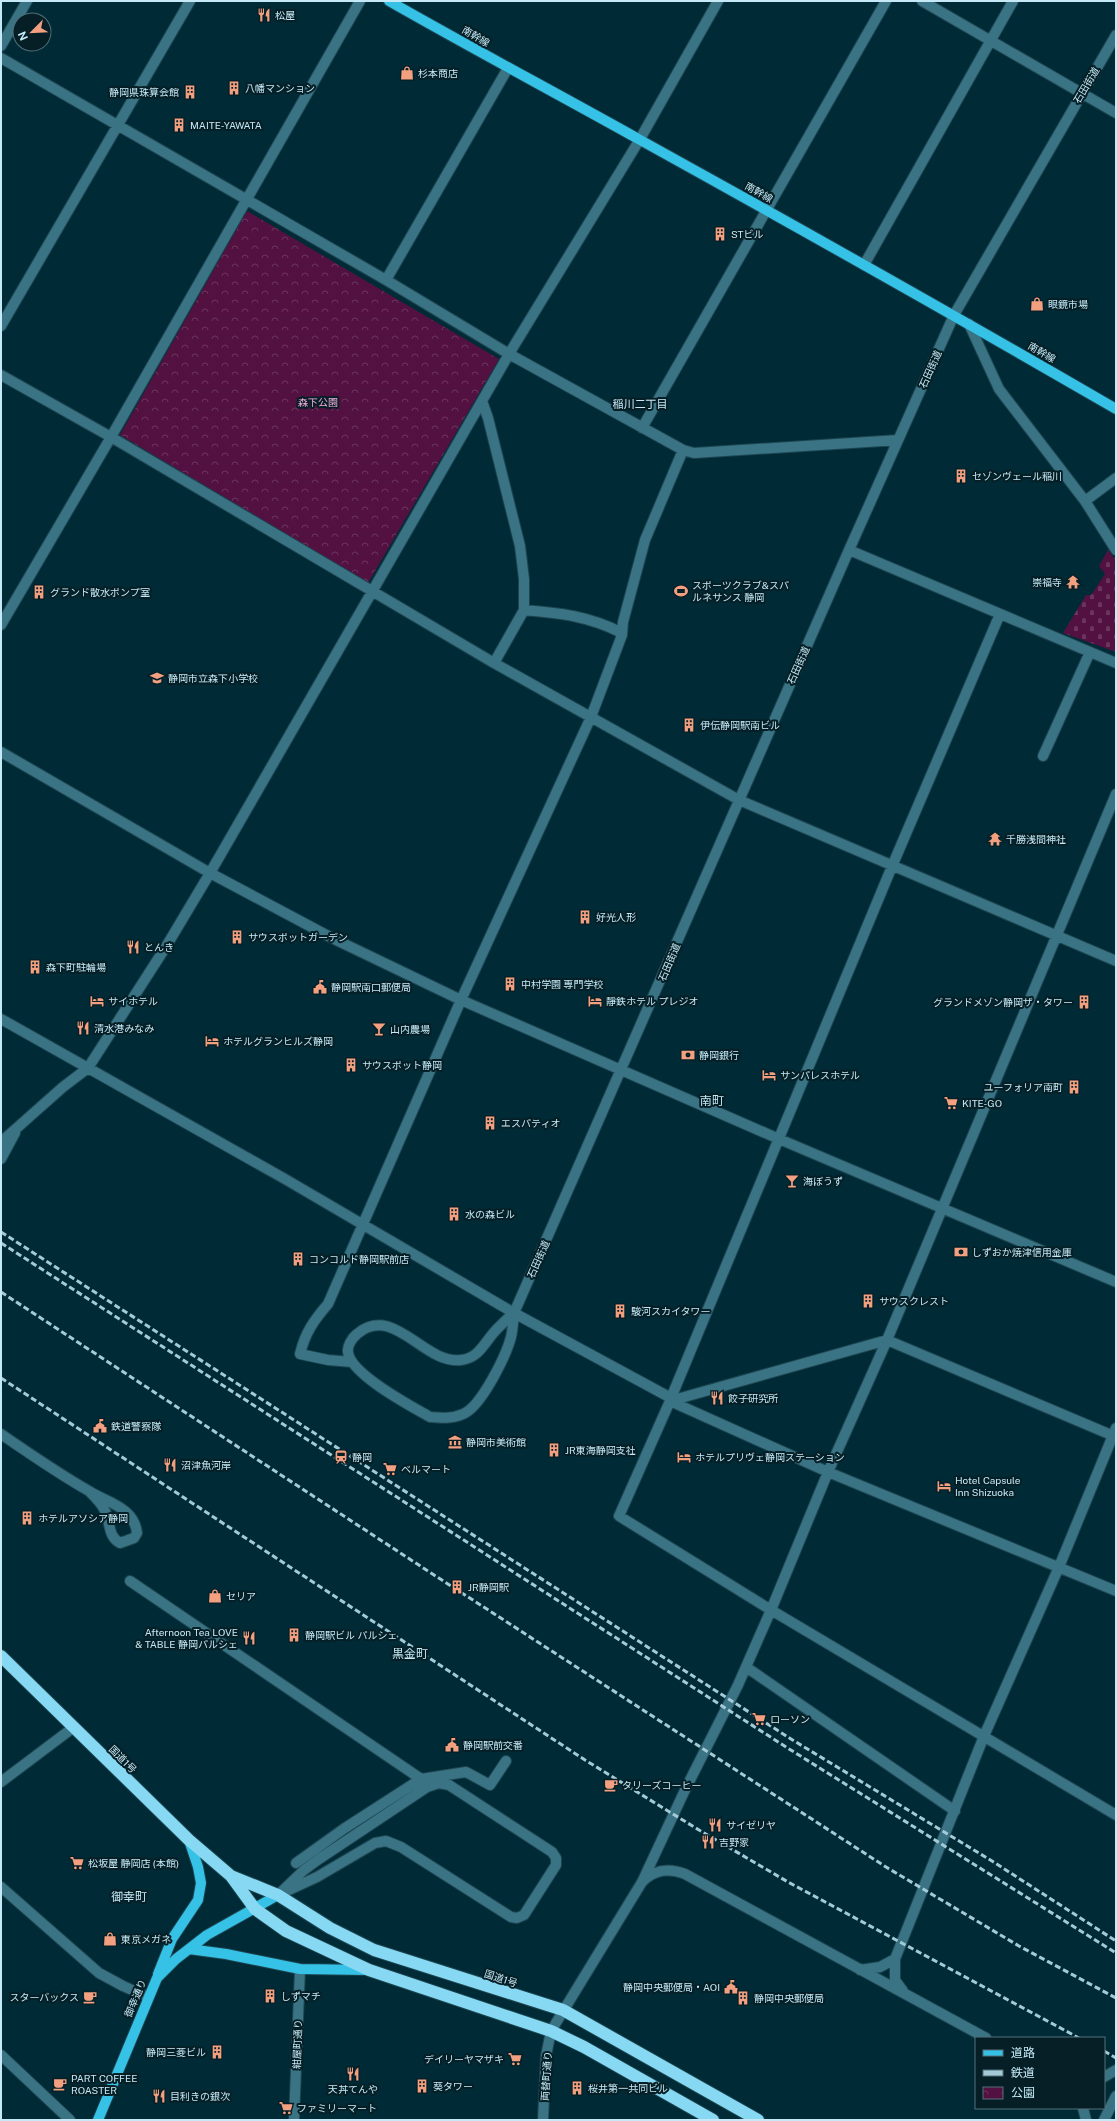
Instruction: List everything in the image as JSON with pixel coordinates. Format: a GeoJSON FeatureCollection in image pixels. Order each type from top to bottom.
{"type":"FeatureCollection","features":[{"type":"Feature","properties":{"kind":"highway","name":"国道1号"},"geometry":{"type":"LineString","coordinates":[[1,1656],[188,1840],[231,1876],[255,1909],[286,1931],[369,1970],[551,2031],[584,2047],[713,2120]]}},
{"type":"Feature","properties":{"kind":"highway","name":"国道1号"},"geometry":{"type":"LineString","coordinates":[[231,1876],[278,1895],[330,1928],[374,1950],[563,2010],[594,2026],[758,2120]]}},
{"type":"Feature","properties":{"kind":"main road","name":"南幹線"},"geometry":{"type":"LineString","coordinates":[[389,1],[508,68],[640,139],[954,315],[1116,409]]}},
{"type":"Feature","properties":{"kind":"main road"},"geometry":{"type":"LineString","coordinates":[[156,1978],[172,1939],[198,1900],[201,1883],[198,1867],[188,1840]]}},
{"type":"Feature","properties":{"kind":"main road","name":"御幸通り"},"geometry":{"type":"LineString","coordinates":[[98,2120],[156,1978],[176,1959],[208,1935],[278,1895]]}},
{"type":"Feature","properties":{"kind":"main road"},"geometry":{"type":"LineString","coordinates":[[189,1950],[226,1954],[300,1969],[369,1970]]}},
{"type":"Feature","properties":{"kind":"street"},"geometry":{"type":"LineString","coordinates":[[1,46],[27,1]]}},
{"type":"Feature","properties":{"kind":"street"},"geometry":{"type":"LineString","coordinates":[[1,326],[190,1]]}},
{"type":"Feature","properties":{"kind":"street"},"geometry":{"type":"LineString","coordinates":[[1,625],[111,437],[360,1]]}},
{"type":"Feature","properties":{"kind":"street"},"geometry":{"type":"LineString","coordinates":[[1,1142],[17,1130],[63,1087],[88,1068],[167,945],[374,592],[509,354],[640,139],[718,1]]}},
{"type":"Feature","properties":{"kind":"street"},"geometry":{"type":"LineString","coordinates":[[642,428],[886,1]]}},
{"type":"Feature","properties":{"kind":"street"},"geometry":{"type":"LineString","coordinates":[[922,1],[1116,113]]}},
{"type":"Feature","properties":{"kind":"street"},"geometry":{"type":"LineString","coordinates":[[864,265],[1013,1]]}},
{"type":"Feature","properties":{"kind":"street","name":"石田街道"},"geometry":{"type":"LineString","coordinates":[[514,1313],[849,550],[954,315],[1116,35]]}},
{"type":"Feature","properties":{"kind":"street"},"geometry":{"type":"LineString","coordinates":[[1,58],[386,280],[509,354],[683,450],[694,453],[898,440]]}},
{"type":"Feature","properties":{"kind":"street"},"geometry":{"type":"LineString","coordinates":[[386,280],[508,68]]}},
{"type":"Feature","properties":{"kind":"street"},"geometry":{"type":"LineString","coordinates":[[969,324],[1000,388],[1086,501],[1116,550]]}},
{"type":"Feature","properties":{"kind":"street"},"geometry":{"type":"LineString","coordinates":[[1,375],[111,437],[494,663],[739,800],[893,864],[1116,961]]}},
{"type":"Feature","properties":{"kind":"street"},"geometry":{"type":"LineString","coordinates":[[482,401],[488,418],[520,546],[524,580],[524,610],[494,663]]}},
{"type":"Feature","properties":{"kind":"street"},"geometry":{"type":"LineString","coordinates":[[352,1362],[328,1360],[300,1354],[304,1337],[313,1320],[328,1304],[461,1000],[591,716],[622,633],[623,622],[645,540],[683,450]]}},
{"type":"Feature","properties":{"kind":"street"},"geometry":{"type":"LineString","coordinates":[[1086,501],[1116,478]]}},
{"type":"Feature","properties":{"kind":"street"},"geometry":{"type":"LineString","coordinates":[[849,550],[1116,663]]}},
{"type":"Feature","properties":{"kind":"street"},"geometry":{"type":"LineString","coordinates":[[524,610],[572,614],[607,625],[622,633]]}},
{"type":"Feature","properties":{"kind":"street"},"geometry":{"type":"LineString","coordinates":[[1000,614],[893,864],[670,1400],[619,1516],[771,1610],[1116,1815]]}},
{"type":"Feature","properties":{"kind":"street"},"geometry":{"type":"LineString","coordinates":[[1043,756],[1090,652]]}},
{"type":"Feature","properties":{"kind":"street"},"geometry":{"type":"LineString","coordinates":[[1,752],[210,873],[332,938],[461,1000],[779,1139],[1116,1282]]}},
{"type":"Feature","properties":{"kind":"street","name":"両替町通り"},"geometry":{"type":"LineString","coordinates":[[543,2120],[546,2056],[551,2031],[563,2010],[577,1991],[642,1882],[685,1790],[746,1667],[828,1472],[887,1340],[941,1208],[1116,794]]}},
{"type":"Feature","properties":{"kind":"street"},"geometry":{"type":"LineString","coordinates":[[1,1019],[285,1179],[514,1313],[670,1400],[828,1472],[1116,1591]]}},
{"type":"Feature","properties":{"kind":"street"},"geometry":{"type":"LineString","coordinates":[[1,1159],[17,1130]]}},
{"type":"Feature","properties":{"kind":"street"},"geometry":{"type":"LineString","coordinates":[[514,1313],[510,1338],[485,1394],[471,1410],[453,1417],[430,1417],[362,1373],[352,1362],[348,1352],[350,1342],[364,1329],[375,1326],[387,1326],[397,1329],[438,1356],[462,1360],[481,1351],[496,1330],[514,1313]]}},
{"type":"Feature","properties":{"kind":"street"},"geometry":{"type":"LineString","coordinates":[[670,1400],[887,1340],[1115,1433],[1059,1567],[984,1736],[895,1959],[895,1980],[908,1996]]}},
{"type":"Feature","properties":{"kind":"street"},"geometry":{"type":"LineString","coordinates":[[1,1434],[90,1492],[111,1501],[133,1518],[137,1533],[134,1538],[120,1543],[115,1540],[112,1535],[105,1510],[90,1492]]}},
{"type":"Feature","properties":{"kind":"street"},"geometry":{"type":"LineString","coordinates":[[130,1581],[422,1778]]}},
{"type":"Feature","properties":{"kind":"street"},"geometry":{"type":"LineString","coordinates":[[746,1667],[955,1811]]}},
{"type":"Feature","properties":{"kind":"street"},"geometry":{"type":"LineString","coordinates":[[1,1782],[74,1727]]}},
{"type":"Feature","properties":{"kind":"street"},"geometry":{"type":"LineString","coordinates":[[278,1895],[300,1866],[345,1828],[422,1778],[466,1772],[490,1785],[506,1762]]}},
{"type":"Feature","properties":{"kind":"street"},"geometry":{"type":"LineString","coordinates":[[278,1895],[317,1877],[375,1843],[386,1842],[413,1853],[511,1918],[517,1918],[524,1915],[552,1872],[556,1865],[556,1858],[552,1852],[449,1785],[438,1783],[427,1787],[300,1866]]}},
{"type":"Feature","properties":{"kind":"street"},"geometry":{"type":"LineString","coordinates":[[642,1882],[650,1875],[664,1870],[685,1874],[984,2037]]}},
{"type":"Feature","properties":{"kind":"street"},"geometry":{"type":"LineString","coordinates":[[1,1887],[99,1973],[148,1997]]}},
{"type":"Feature","properties":{"kind":"street"},"geometry":{"type":"LineString","coordinates":[[860,1970],[880,1967],[895,1959]]}},
{"type":"Feature","properties":{"kind":"street","name":"紺屋町通り"},"geometry":{"type":"LineString","coordinates":[[294,2120],[300,1969]]}},
{"type":"Feature","properties":{"kind":"street"},"geometry":{"type":"LineString","coordinates":[[1,2056],[70,2120]]}},
{"type":"Feature","properties":{"kind":"street"},"geometry":{"type":"LineString","coordinates":[[1105,2076],[1116,2070]]}},
{"type":"Feature","properties":{"kind":"street"},"geometry":{"type":"LineString","coordinates":[[1104,2120],[1116,2096]]}},
{"type":"Feature","properties":{"kind":"street"},"geometry":{"type":"LineString","coordinates":[[1083,2109],[1086,2120]]}},
{"type":"Feature","properties":{"kind":"green space","name":"森下公園"},"geometry":{"type":"Polygon","coordinates":[[[247,211],[499,359],[368,583],[120,435],[247,211]]]}},
{"type":"Feature","properties":{"kind":"green space"},"geometry":{"type":"Polygon","coordinates":[[[1108,550],[1116,560],[1116,652],[1063,633],[1086,595],[1091,595],[1105,574],[1099,566],[1108,550]]]}},
{"type":"Feature","properties":{"kind":"railway"},"geometry":{"type":"LineString","coordinates":[[1,1232],[791,1739],[992,1861],[1116,1941]]}},
{"type":"Feature","properties":{"kind":"railway"},"geometry":{"type":"LineString","coordinates":[[1,1243],[786,1747],[1116,1953]]}},
{"type":"Feature","properties":{"kind":"railway"},"geometry":{"type":"LineString","coordinates":[[1,1292],[431,1573],[886,1867],[1019,1946],[1116,1998]]}},
{"type":"Feature","properties":{"kind":"railway"},"geometry":{"type":"LineString","coordinates":[[1,1378],[585,1760],[699,1830],[788,1882],[1077,2037]]}},
{"type":"Feature","properties":{"kind":"railway"},"geometry":{"type":"LineString","coordinates":[[1105,2052],[1116,2058]]}},
{"type":"Feature","properties":{"kind":"place","name":"松屋"},"geometry":{"type":"Point","coordinates":[264,15]}},
{"type":"Feature","properties":{"kind":"place","name":"杉本商店"},"geometry":{"type":"Point","coordinates":[407,73]}},
{"type":"Feature","properties":{"kind":"place","name":"八幡マンション"},"geometry":{"type":"Point","coordinates":[234,88]}},
{"type":"Feature","properties":{"kind":"place","name":"静岡県珠算会館"},"geometry":{"type":"Point","coordinates":[190,92]}},
{"type":"Feature","properties":{"kind":"place","name":"MAITE-YAWATA"},"geometry":{"type":"Point","coordinates":[179,125]}},
{"type":"Feature","properties":{"kind":"place","name":"STビル"},"geometry":{"type":"Point","coordinates":[720,234]}},
{"type":"Feature","properties":{"kind":"place","name":"眼鏡市場"},"geometry":{"type":"Point","coordinates":[1037,304]}},
{"type":"Feature","properties":{"kind":"place","name":"セゾンヴェール稲川"},"geometry":{"type":"Point","coordinates":[961,476]}},
{"type":"Feature","properties":{"kind":"place","name":"崇福寺"},"geometry":{"type":"Point","coordinates":[1073,582]}},
{"type":"Feature","properties":{"kind":"place","name":"スポーツクラブ&スパ ルネサンス 静岡"},"geometry":{"type":"Point","coordinates":[681,591]}},
{"type":"Feature","properties":{"kind":"place","name":"グランド散水ポンプ室"},"geometry":{"type":"Point","coordinates":[39,592]}},
{"type":"Feature","properties":{"kind":"place","name":"静岡市立森下小学校"},"geometry":{"type":"Point","coordinates":[157,678]}},
{"type":"Feature","properties":{"kind":"place","name":"伊伝静岡駅南ビル"},"geometry":{"type":"Point","coordinates":[689,725]}},
{"type":"Feature","properties":{"kind":"place","name":"千勝浅間神社"},"geometry":{"type":"Point","coordinates":[995,839]}},
{"type":"Feature","properties":{"kind":"place","name":"好光人形"},"geometry":{"type":"Point","coordinates":[585,917]}},
{"type":"Feature","properties":{"kind":"place","name":"サウスポットガーデン"},"geometry":{"type":"Point","coordinates":[237,937]}},
{"type":"Feature","properties":{"kind":"place","name":"とんき"},"geometry":{"type":"Point","coordinates":[133,947]}},
{"type":"Feature","properties":{"kind":"place","name":"森下町駐輪場"},"geometry":{"type":"Point","coordinates":[35,967]}},
{"type":"Feature","properties":{"kind":"place","name":"中村学園 専門学校"},"geometry":{"type":"Point","coordinates":[510,984]}},
{"type":"Feature","properties":{"kind":"place","name":"静岡駅南口郵便局"},"geometry":{"type":"Point","coordinates":[320,987]}},
{"type":"Feature","properties":{"kind":"place","name":"サイホテル"},"geometry":{"type":"Point","coordinates":[97,1001]}},
{"type":"Feature","properties":{"kind":"place","name":"靜鉄ホテル プレジオ"},"geometry":{"type":"Point","coordinates":[595,1001]}},
{"type":"Feature","properties":{"kind":"place","name":"グランドメゾン静岡ザ・タワー"},"geometry":{"type":"Point","coordinates":[1084,1002]}},
{"type":"Feature","properties":{"kind":"place","name":"清水港みなみ"},"geometry":{"type":"Point","coordinates":[83,1028]}},
{"type":"Feature","properties":{"kind":"place","name":"山内農場"},"geometry":{"type":"Point","coordinates":[379,1029]}},
{"type":"Feature","properties":{"kind":"place","name":"ホテルグランヒルズ静岡"},"geometry":{"type":"Point","coordinates":[212,1041]}},
{"type":"Feature","properties":{"kind":"place","name":"静岡銀行"},"geometry":{"type":"Point","coordinates":[688,1055]}},
{"type":"Feature","properties":{"kind":"place","name":"サウスポット静岡"},"geometry":{"type":"Point","coordinates":[351,1065]}},
{"type":"Feature","properties":{"kind":"place","name":"サンパレスホテル"},"geometry":{"type":"Point","coordinates":[769,1075]}},
{"type":"Feature","properties":{"kind":"place","name":"ユーフォリア南町"},"geometry":{"type":"Point","coordinates":[1074,1087]}},
{"type":"Feature","properties":{"kind":"place","name":"KITE-GO"},"geometry":{"type":"Point","coordinates":[951,1103]}},
{"type":"Feature","properties":{"kind":"place","name":"エスパティオ"},"geometry":{"type":"Point","coordinates":[490,1123]}},
{"type":"Feature","properties":{"kind":"place","name":"海ぼうず"},"geometry":{"type":"Point","coordinates":[792,1181]}},
{"type":"Feature","properties":{"kind":"place","name":"水の森ビル"},"geometry":{"type":"Point","coordinates":[454,1214]}},
{"type":"Feature","properties":{"kind":"place","name":"しずおか焼津信用金庫"},"geometry":{"type":"Point","coordinates":[961,1252]}},
{"type":"Feature","properties":{"kind":"place","name":"コンコルド静岡駅前店"},"geometry":{"type":"Point","coordinates":[298,1259]}},
{"type":"Feature","properties":{"kind":"place","name":"サウスクレスト"},"geometry":{"type":"Point","coordinates":[868,1301]}},
{"type":"Feature","properties":{"kind":"place","name":"駿河スカイタワー"},"geometry":{"type":"Point","coordinates":[620,1311]}},
{"type":"Feature","properties":{"kind":"place","name":"餃子研究所"},"geometry":{"type":"Point","coordinates":[717,1398]}},
{"type":"Feature","properties":{"kind":"place","name":"鉄道警察隊"},"geometry":{"type":"Point","coordinates":[100,1426]}},
{"type":"Feature","properties":{"kind":"place","name":"静岡市美術館"},"geometry":{"type":"Point","coordinates":[455,1442]}},
{"type":"Feature","properties":{"kind":"place","name":"JR東海静岡支社"},"geometry":{"type":"Point","coordinates":[554,1450]}},
{"type":"Feature","properties":{"kind":"place","name":"静岡"},"geometry":{"type":"Point","coordinates":[341,1457]}},
{"type":"Feature","properties":{"kind":"place","name":"ホテルプリヴェ静岡ステーション"},"geometry":{"type":"Point","coordinates":[684,1457]}},
{"type":"Feature","properties":{"kind":"place","name":"沼津魚河岸"},"geometry":{"type":"Point","coordinates":[170,1465]}},
{"type":"Feature","properties":{"kind":"place","name":"ベルマート"},"geometry":{"type":"Point","coordinates":[390,1469]}},
{"type":"Feature","properties":{"kind":"place","name":"Hotel Capsule Inn Shizuoka"},"geometry":{"type":"Point","coordinates":[944,1486]}},
{"type":"Feature","properties":{"kind":"place","name":"ホテルアソシア静岡"},"geometry":{"type":"Point","coordinates":[27,1518]}},
{"type":"Feature","properties":{"kind":"place","name":"JR静岡駅"},"geometry":{"type":"Point","coordinates":[457,1587]}},
{"type":"Feature","properties":{"kind":"place","name":"セリア"},"geometry":{"type":"Point","coordinates":[215,1596]}},
{"type":"Feature","properties":{"kind":"place","name":"静岡駅ビル パルシェ"},"geometry":{"type":"Point","coordinates":[294,1635]}},
{"type":"Feature","properties":{"kind":"place","name":"Afternoon Tea LOVE & TABLE 静岡パルシェ"},"geometry":{"type":"Point","coordinates":[249,1638]}},
{"type":"Feature","properties":{"kind":"place","name":"ローソン"},"geometry":{"type":"Point","coordinates":[759,1719]}},
{"type":"Feature","properties":{"kind":"place","name":"静岡駅前交番"},"geometry":{"type":"Point","coordinates":[452,1745]}},
{"type":"Feature","properties":{"kind":"place","name":"タリーズコーヒー"},"geometry":{"type":"Point","coordinates":[611,1785]}},
{"type":"Feature","properties":{"kind":"place","name":"サイゼリヤ"},"geometry":{"type":"Point","coordinates":[715,1825]}},
{"type":"Feature","properties":{"kind":"place","name":"吉野家"},"geometry":{"type":"Point","coordinates":[708,1842]}},
{"type":"Feature","properties":{"kind":"place","name":"松坂屋 静岡店 (本館)"},"geometry":{"type":"Point","coordinates":[77,1863]}},
{"type":"Feature","properties":{"kind":"place","name":"東京メガネ"},"geometry":{"type":"Point","coordinates":[110,1939]}},
{"type":"Feature","properties":{"kind":"place","name":"静岡中央郵便局・AOI"},"geometry":{"type":"Point","coordinates":[731,1987]}},
{"type":"Feature","properties":{"kind":"place","name":"しずマチ"},"geometry":{"type":"Point","coordinates":[270,1996]}},
{"type":"Feature","properties":{"kind":"place","name":"スターバックス"},"geometry":{"type":"Point","coordinates":[90,1997]}},
{"type":"Feature","properties":{"kind":"place","name":"静岡中央郵便局"},"geometry":{"type":"Point","coordinates":[743,1998]}},
{"type":"Feature","properties":{"kind":"place","name":"静岡三菱ビル"},"geometry":{"type":"Point","coordinates":[217,2052]}},
{"type":"Feature","properties":{"kind":"place","name":"デイリーヤマザキ"},"geometry":{"type":"Point","coordinates":[515,2059]}},
{"type":"Feature","properties":{"kind":"place","name":"天丼てんや"},"geometry":{"type":"Point","coordinates":[353,2074]}},
{"type":"Feature","properties":{"kind":"place","name":"PART COFFEE ROASTER"},"geometry":{"type":"Point","coordinates":[60,2084]}},
{"type":"Feature","properties":{"kind":"place","name":"葵タワー"},"geometry":{"type":"Point","coordinates":[422,2086]}},
{"type":"Feature","properties":{"kind":"place","name":"桜井第一共同ビル"},"geometry":{"type":"Point","coordinates":[577,2088]}},
{"type":"Feature","properties":{"kind":"place","name":"目利きの銀次"},"geometry":{"type":"Point","coordinates":[159,2096]}},
{"type":"Feature","properties":{"kind":"place","name":"ファミリーマート"},"geometry":{"type":"Point","coordinates":[286,2108]}},
{"type":"Feature","properties":{"kind":"district","name":"稲川二丁目"},"geometry":{"type":"Point","coordinates":[640,404]}},
{"type":"Feature","properties":{"kind":"district","name":"南町"},"geometry":{"type":"Point","coordinates":[712,1101]}},
{"type":"Feature","properties":{"kind":"district","name":"黒金町"},"geometry":{"type":"Point","coordinates":[410,1654]}},
{"type":"Feature","properties":{"kind":"district","name":"御幸町"},"geometry":{"type":"Point","coordinates":[129,1897]}}]}
